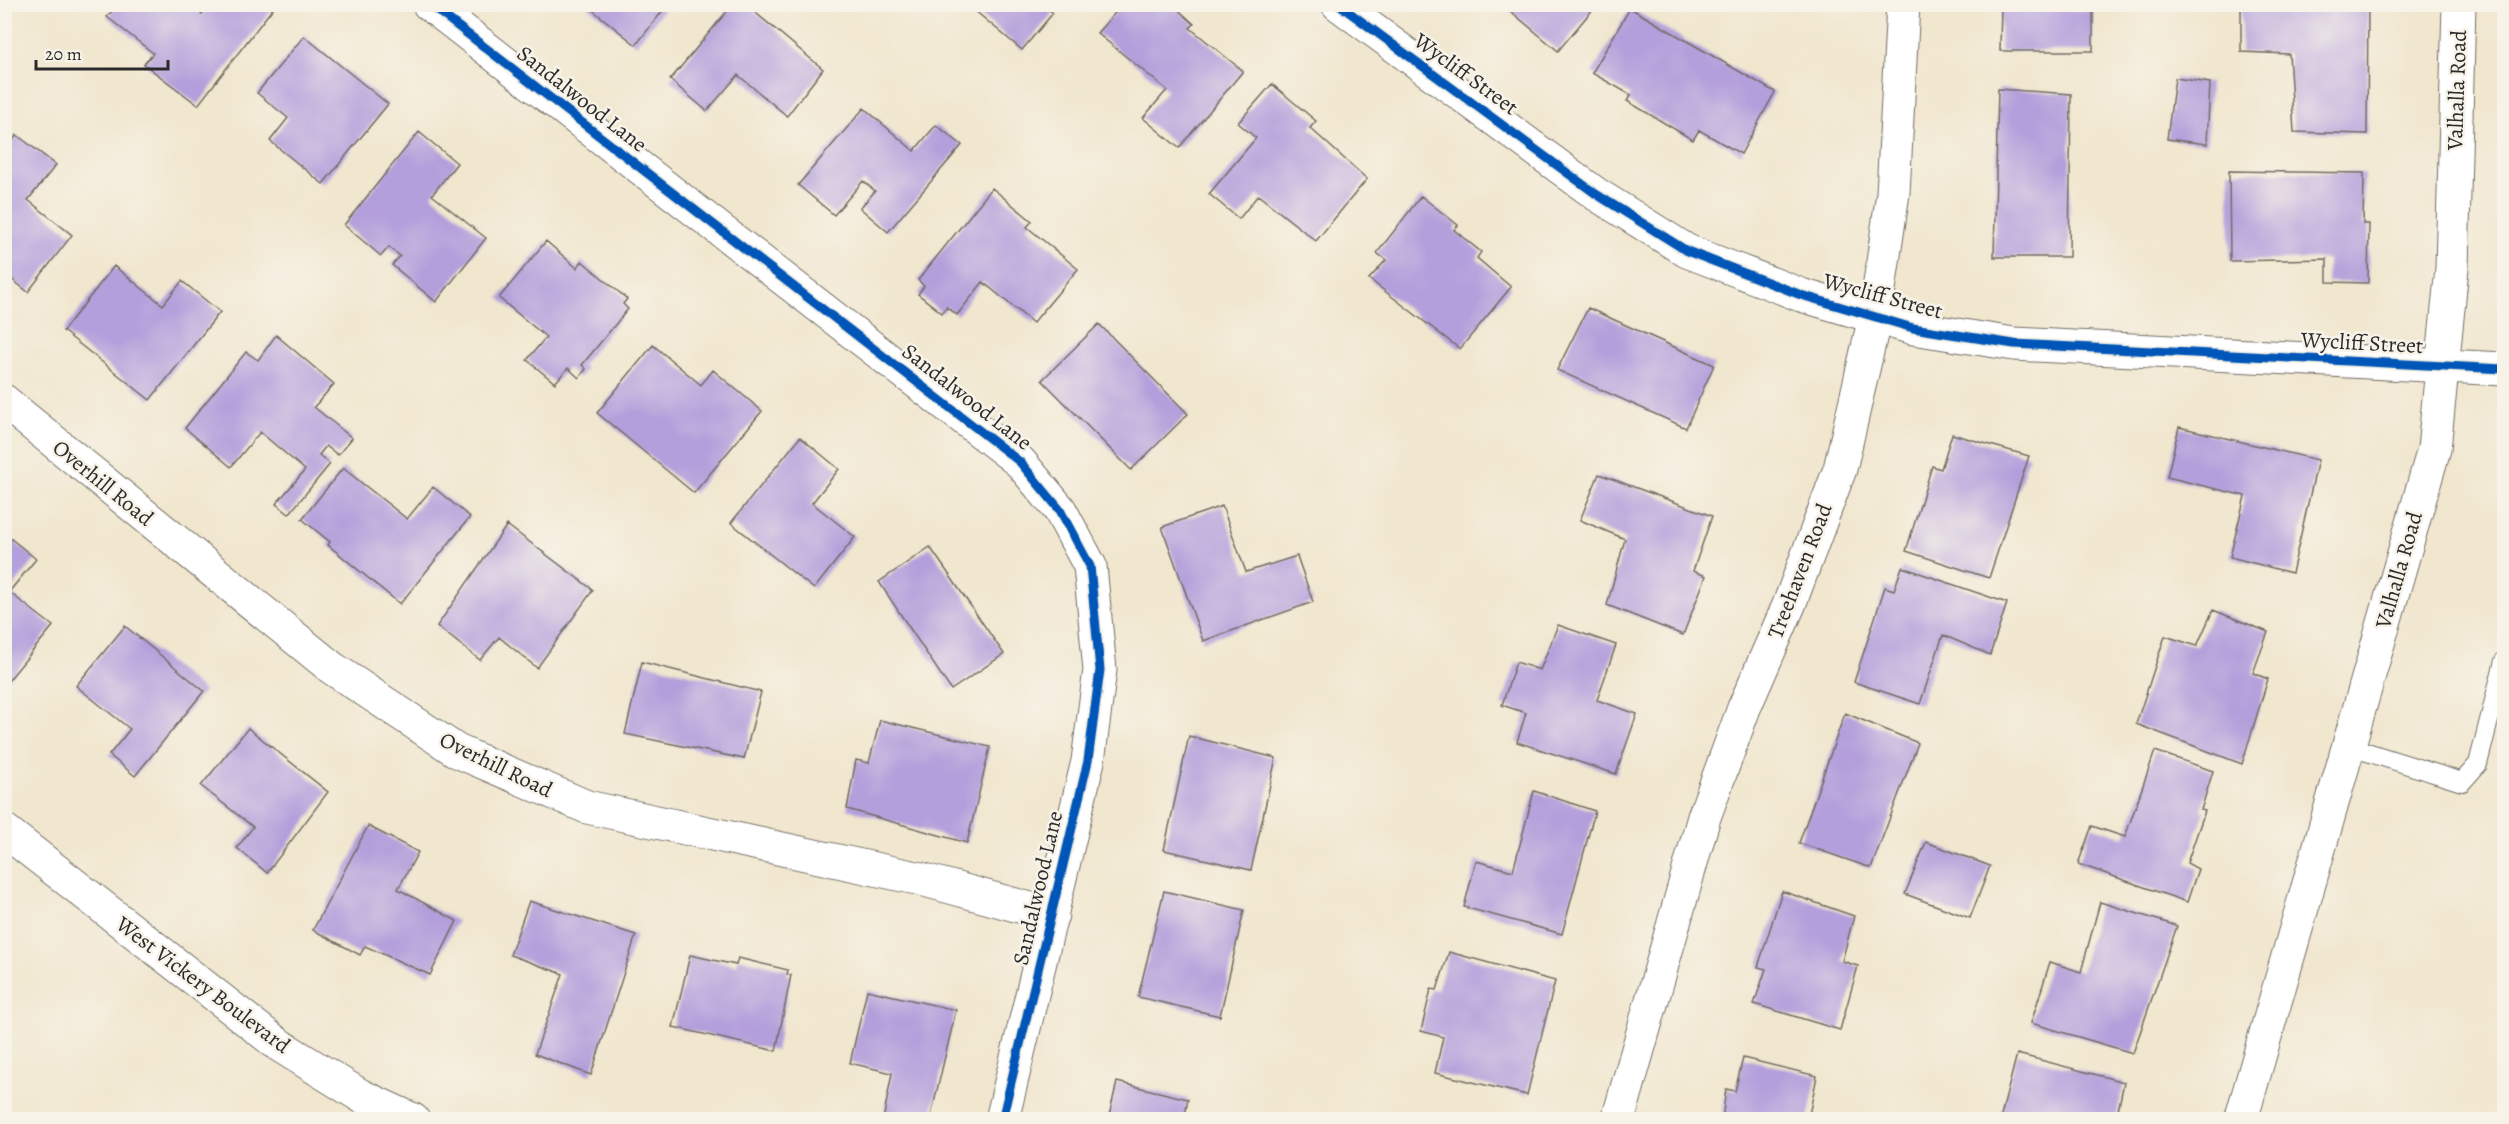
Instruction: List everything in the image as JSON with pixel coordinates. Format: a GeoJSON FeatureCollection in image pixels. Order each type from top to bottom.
{"type":"FeatureCollection","features":[{"type":"Feature","properties":{"kind":"street","name":"Sandalwood Lane"},"geometry":{"type":"LineString","coordinates":[[429,4],[1020,462],[1060,510],[1090,566],[1100,670],[1088,761],[1002,1119]]}},
{"type":"Feature","properties":{"kind":"street","name":"Wycliff Street"},"geometry":{"type":"LineString","coordinates":[[1338,4],[1596,194],[1687,251],[1801,295],[1913,328],[2014,344],[2505,369]]}},
{"type":"Feature","properties":{"kind":"street","name":"Treehaven Road"},"geometry":{"type":"LineString","coordinates":[[1618,1119],[1704,817],[1743,708],[1789,605],[1840,469],[1875,316],[1893,193],[1903,4]]}},
{"type":"Feature","properties":{"kind":"street","name":"Valhalla Road"},"geometry":{"type":"LineString","coordinates":[[2241,1119],[2434,449],[2452,268],[2459,4]]}},
{"type":"Feature","properties":{"kind":"street","name":"Overhill Road"},"geometry":{"type":"LineString","coordinates":[[4,401],[332,668],[457,751],[587,807],[921,879],[1052,915]]}},
{"type":"Feature","properties":{"kind":"street","name":"West Vickery Boulevard"},"geometry":{"type":"LineString","coordinates":[[4,830],[279,1045],[361,1096],[413,1119]]}},
{"type":"Feature","properties":{"kind":"lane"},"geometry":{"type":"LineString","coordinates":[[2348,746],[2462,782],[2478,764],[2505,661]]}},
{"type":"Feature","properties":{"kind":"building"},"geometry":{"type":"Polygon","coordinates":[[[210,4],[268,4],[273,8],[198,105],[144,64],[153,53],[107,17],[117,5],[190,5],[202,14],[210,4]]]}},
{"type":"Feature","properties":{"kind":"building"},"geometry":{"type":"Polygon","coordinates":[[[585,4],[668,4],[636,45],[585,4]]]}},
{"type":"Feature","properties":{"kind":"building"},"geometry":{"type":"Polygon","coordinates":[[[733,4],[745,4],[823,69],[787,116],[738,75],[707,111],[670,80],[733,4]]]}},
{"type":"Feature","properties":{"kind":"building"},"geometry":{"type":"Polygon","coordinates":[[[967,4],[1042,4],[1053,13],[1022,50],[967,4]]]}},
{"type":"Feature","properties":{"kind":"building"},"geometry":{"type":"Polygon","coordinates":[[[1123,4],[1172,4],[1194,24],[1190,28],[1243,71],[1179,148],[1143,118],[1167,90],[1097,33],[1123,4]]]}},
{"type":"Feature","properties":{"kind":"building"},"geometry":{"type":"Polygon","coordinates":[[[1502,4],[1587,4],[1593,9],[1558,51],[1502,4]]]}},
{"type":"Feature","properties":{"kind":"building"},"geometry":{"type":"Polygon","coordinates":[[[2001,4],[2071,4],[2071,10],[2093,10],[2093,51],[2000,51],[2001,4]]]}},
{"type":"Feature","properties":{"kind":"building"},"geometry":{"type":"Polygon","coordinates":[[[2368,5],[2367,134],[2294,132],[2289,54],[2241,52],[2241,7],[2368,5]]]}},
{"type":"Feature","properties":{"kind":"building"},"geometry":{"type":"Polygon","coordinates":[[[1630,8],[1775,92],[1741,154],[1699,130],[1693,140],[1627,101],[1631,95],[1592,73],[1630,8]]]}},
{"type":"Feature","properties":{"kind":"building"},"geometry":{"type":"Polygon","coordinates":[[[304,36],[388,104],[323,184],[270,141],[288,118],[257,93],[304,36]]]}},
{"type":"Feature","properties":{"kind":"building"},"geometry":{"type":"Polygon","coordinates":[[[2175,78],[2210,83],[2207,144],[2167,139],[2175,78]]]}},
{"type":"Feature","properties":{"kind":"building"},"geometry":{"type":"Polygon","coordinates":[[[1272,84],[1316,121],[1310,128],[1367,179],[1316,241],[1258,195],[1239,219],[1209,194],[1256,138],[1238,123],[1272,84]]]}},
{"type":"Feature","properties":{"kind":"building"},"geometry":{"type":"Polygon","coordinates":[[[1998,89],[2071,94],[2069,257],[1994,257],[1998,89]]]}},
{"type":"Feature","properties":{"kind":"building"},"geometry":{"type":"Polygon","coordinates":[[[864,108],[914,151],[936,125],[962,145],[888,232],[860,208],[875,191],[863,181],[834,215],[798,185],[864,108]]]}},
{"type":"Feature","properties":{"kind":"building"},"geometry":{"type":"Polygon","coordinates":[[[419,132],[457,163],[432,195],[486,238],[436,302],[392,265],[400,256],[389,247],[381,256],[344,225],[419,132]]]}},
{"type":"Feature","properties":{"kind":"building"},"geometry":{"type":"Polygon","coordinates":[[[17,135],[56,165],[28,200],[72,235],[28,292],[4,273],[4,151],[17,135]]]}},
{"type":"Feature","properties":{"kind":"building"},"geometry":{"type":"Polygon","coordinates":[[[2229,171],[2364,173],[2363,224],[2369,224],[2368,283],[2327,282],[2327,259],[2230,261],[2229,171]]]}},
{"type":"Feature","properties":{"kind":"building"},"geometry":{"type":"Polygon","coordinates":[[[992,188],[1032,221],[1027,227],[1078,269],[1033,323],[983,282],[957,315],[947,307],[942,313],[918,294],[924,286],[918,280],[992,188]]]}},
{"type":"Feature","properties":{"kind":"building"},"geometry":{"type":"Polygon","coordinates":[[[1421,196],[1458,225],[1454,230],[1481,252],[1477,258],[1511,287],[1460,349],[1369,279],[1386,260],[1377,253],[1421,196]]]}},
{"type":"Feature","properties":{"kind":"building"},"geometry":{"type":"Polygon","coordinates":[[[546,241],[577,268],[582,261],[627,299],[623,304],[628,309],[582,365],[586,369],[579,378],[568,368],[555,383],[527,360],[546,337],[499,298],[546,241]]]}},
{"type":"Feature","properties":{"kind":"building"},"geometry":{"type":"Polygon","coordinates":[[[114,266],[163,305],[182,281],[220,312],[150,400],[63,331],[114,266]]]}},
{"type":"Feature","properties":{"kind":"building"},"geometry":{"type":"Polygon","coordinates":[[[1588,308],[1714,365],[1686,428],[1557,370],[1588,308]]]}},
{"type":"Feature","properties":{"kind":"building"},"geometry":{"type":"Polygon","coordinates":[[[1099,324],[1188,414],[1131,470],[1042,380],[1099,324]]]}},
{"type":"Feature","properties":{"kind":"building"},"geometry":{"type":"Polygon","coordinates":[[[276,335],[334,384],[314,407],[352,438],[338,455],[326,446],[319,455],[330,464],[289,514],[276,504],[305,470],[260,432],[231,467],[185,428],[246,352],[258,360],[276,335]]]}},
{"type":"Feature","properties":{"kind":"building"},"geometry":{"type":"Polygon","coordinates":[[[653,345],[701,385],[713,370],[762,411],[694,493],[597,413],[653,345]]]}},
{"type":"Feature","properties":{"kind":"building"},"geometry":{"type":"Polygon","coordinates":[[[2179,427],[2318,460],[2292,573],[2230,557],[2245,496],[2167,477],[2179,427]]]}},
{"type":"Feature","properties":{"kind":"building"},"geometry":{"type":"Polygon","coordinates":[[[1952,434],[2029,456],[1989,578],[1906,551],[1932,466],[1941,469],[1952,434]]]}},
{"type":"Feature","properties":{"kind":"building"},"geometry":{"type":"Polygon","coordinates":[[[800,437],[839,469],[812,503],[855,537],[814,589],[731,523],[800,437]]]}},
{"type":"Feature","properties":{"kind":"building"},"geometry":{"type":"Polygon","coordinates":[[[343,468],[407,519],[433,487],[470,517],[400,604],[328,545],[330,542],[302,519],[343,468]]]}},
{"type":"Feature","properties":{"kind":"building"},"geometry":{"type":"Polygon","coordinates":[[[1599,474],[1712,516],[1693,571],[1706,576],[1683,635],[1607,605],[1625,539],[1580,520],[1599,474]]]}},
{"type":"Feature","properties":{"kind":"building"},"geometry":{"type":"Polygon","coordinates":[[[1222,506],[1246,572],[1297,556],[1313,602],[1203,641],[1162,527],[1222,506]]]}},
{"type":"Feature","properties":{"kind":"building"},"geometry":{"type":"Polygon","coordinates":[[[507,525],[593,590],[537,668],[499,637],[480,660],[437,626],[507,525]]]}},
{"type":"Feature","properties":{"kind":"building"},"geometry":{"type":"Polygon","coordinates":[[[4,533],[36,559],[9,592],[53,626],[8,681],[4,678],[4,533]]]}},
{"type":"Feature","properties":{"kind":"building"},"geometry":{"type":"Polygon","coordinates":[[[930,547],[1004,654],[951,690],[879,582],[930,547]]]}},
{"type":"Feature","properties":{"kind":"building"},"geometry":{"type":"Polygon","coordinates":[[[1902,567],[2007,603],[1990,655],[1943,635],[1920,704],[1854,682],[1885,587],[1894,590],[1902,567]]]}},
{"type":"Feature","properties":{"kind":"building"},"geometry":{"type":"Polygon","coordinates":[[[2213,610],[2268,632],[2253,673],[2268,679],[2242,764],[2136,724],[2165,636],[2197,646],[2213,610]]]}},
{"type":"Feature","properties":{"kind":"building"},"geometry":{"type":"Polygon","coordinates":[[[1558,625],[1616,645],[1597,700],[1637,714],[1616,774],[1517,742],[1526,713],[1502,705],[1516,662],[1540,670],[1558,625]]]}},
{"type":"Feature","properties":{"kind":"building"},"geometry":{"type":"Polygon","coordinates":[[[125,626],[204,691],[135,776],[109,755],[130,729],[76,686],[125,626]]]}},
{"type":"Feature","properties":{"kind":"building"},"geometry":{"type":"Polygon","coordinates":[[[642,662],[761,692],[744,759],[625,734],[642,662]]]}},
{"type":"Feature","properties":{"kind":"building"},"geometry":{"type":"Polygon","coordinates":[[[1845,713],[1918,743],[1871,868],[1799,843],[1845,713]]]}},
{"type":"Feature","properties":{"kind":"building"},"geometry":{"type":"Polygon","coordinates":[[[880,720],[990,747],[967,843],[847,809],[856,760],[869,763],[880,720]]]}},
{"type":"Feature","properties":{"kind":"building"},"geometry":{"type":"Polygon","coordinates":[[[248,728],[328,792],[267,873],[237,848],[253,827],[201,786],[248,728]]]}},
{"type":"Feature","properties":{"kind":"building"},"geometry":{"type":"Polygon","coordinates":[[[1189,736],[1276,758],[1251,870],[1164,850],[1189,736]]]}},
{"type":"Feature","properties":{"kind":"building"},"geometry":{"type":"Polygon","coordinates":[[[2155,751],[2213,771],[2201,810],[2205,811],[2187,863],[2198,869],[2187,902],[2078,864],[2092,826],[2125,837],[2155,751]]]}},
{"type":"Feature","properties":{"kind":"building"},"geometry":{"type":"Polygon","coordinates":[[[1534,791],[1595,811],[1562,934],[1464,907],[1476,861],[1513,871],[1534,791]]]}},
{"type":"Feature","properties":{"kind":"building"},"geometry":{"type":"Polygon","coordinates":[[[368,826],[418,852],[398,889],[457,921],[430,975],[365,946],[360,955],[313,930],[368,826]]]}},
{"type":"Feature","properties":{"kind":"building"},"geometry":{"type":"Polygon","coordinates":[[[1926,842],[1990,866],[1970,918],[1905,894],[1926,842]]]}},
{"type":"Feature","properties":{"kind":"building"},"geometry":{"type":"Polygon","coordinates":[[[1164,891],[1244,910],[1220,1016],[1138,997],[1164,891]]]}},
{"type":"Feature","properties":{"kind":"building"},"geometry":{"type":"Polygon","coordinates":[[[1782,891],[1854,916],[1842,961],[1858,966],[1840,1030],[1754,1004],[1766,969],[1758,967],[1782,891]]]}},
{"type":"Feature","properties":{"kind":"building"},"geometry":{"type":"Polygon","coordinates":[[[529,901],[636,935],[591,1075],[535,1054],[563,974],[510,955],[529,901]]]}},
{"type":"Feature","properties":{"kind":"building"},"geometry":{"type":"Polygon","coordinates":[[[2100,902],[2177,926],[2133,1053],[2031,1023],[2050,962],[2081,972],[2100,902]]]}},
{"type":"Feature","properties":{"kind":"building"},"geometry":{"type":"Polygon","coordinates":[[[1449,952],[1555,981],[1527,1095],[1435,1073],[1443,1037],[1421,1031],[1431,989],[1437,990],[1449,952]]]}},
{"type":"Feature","properties":{"kind":"building"},"geometry":{"type":"Polygon","coordinates":[[[690,955],[736,965],[738,958],[788,970],[787,975],[791,975],[776,1051],[673,1027],[690,955]]]}},
{"type":"Feature","properties":{"kind":"building"},"geometry":{"type":"Polygon","coordinates":[[[867,990],[956,1010],[930,1120],[883,1120],[892,1073],[850,1063],[867,990]]]}},
{"type":"Feature","properties":{"kind":"building"},"geometry":{"type":"Polygon","coordinates":[[[2017,1054],[2124,1082],[2116,1120],[2000,1120],[2017,1054]]]}},
{"type":"Feature","properties":{"kind":"building"},"geometry":{"type":"Polygon","coordinates":[[[1743,1058],[1817,1076],[1808,1120],[1722,1120],[1726,1089],[1735,1091],[1743,1058]]]}},
{"type":"Feature","properties":{"kind":"building"},"geometry":{"type":"Polygon","coordinates":[[[1117,1082],[1188,1099],[1184,1120],[1108,1120],[1117,1082]]]}},
{"type":"Feature","properties":{"kind":"cycle path"},"geometry":{"type":"LineString","coordinates":[[429,4],[1020,462],[1060,510],[1090,566],[1100,670],[1088,761],[1002,1120]]}},
{"type":"Feature","properties":{"kind":"cycle path"},"geometry":{"type":"LineString","coordinates":[[1338,4],[1596,194],[1687,251],[1801,295],[1913,328],[2014,344],[2504,369]]}}]}
